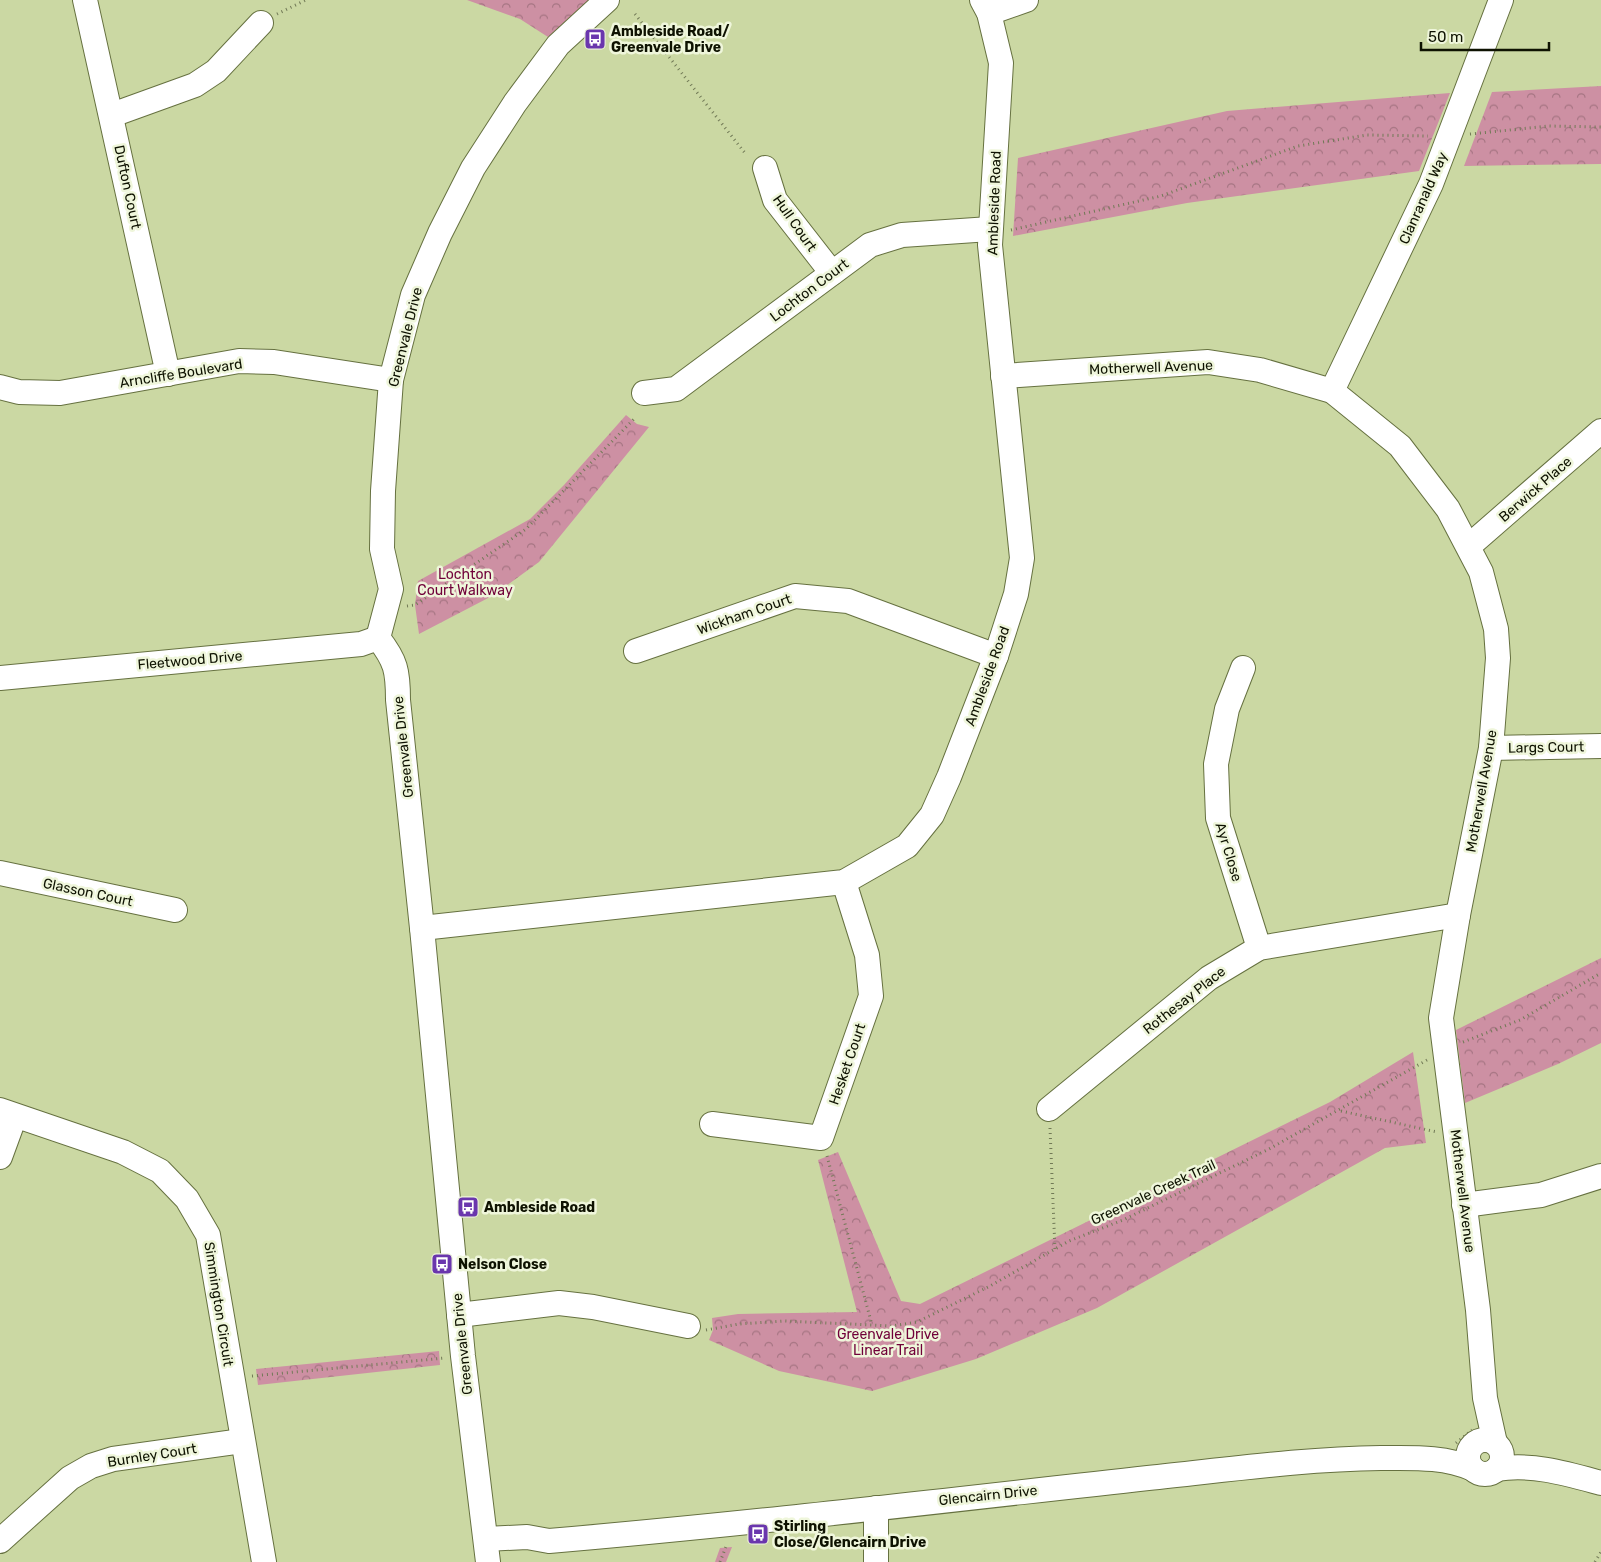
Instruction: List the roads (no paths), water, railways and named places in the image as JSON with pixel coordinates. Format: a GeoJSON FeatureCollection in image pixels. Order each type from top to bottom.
{"type":"FeatureCollection","features":[{"type":"Feature","properties":{"kind":"street","name":"Dufton Court"},"geometry":{"type":"LineString","coordinates":[[85,0],[168,374]]}},
{"type":"Feature","properties":{"kind":"street","name":"Greenvale Drive"},"geometry":{"type":"LineString","coordinates":[[487,1553],[463,1356],[398,700],[398,673],[391,654],[378,638],[391,589],[382,549],[383,490],[391,380],[413,295],[440,233],[473,168],[515,103],[558,45],[607,0]]}},
{"type":"Feature","properties":{"kind":"street"},"geometry":{"type":"LineString","coordinates":[[985,7],[1026,0]]}},
{"type":"Feature","properties":{"kind":"street","name":"Clanranald Way"},"geometry":{"type":"LineString","coordinates":[[1332,391],[1431,184],[1501,0]]}},
{"type":"Feature","properties":{"kind":"street","name":"Ambleside Road"},"geometry":{"type":"LineString","coordinates":[[422,928],[844,882],[908,846],[932,815],[949,778],[996,656],[1016,594],[1022,558],[1003,376],[996,231],[1001,63],[985,7]]}},
{"type":"Feature","properties":{"kind":"street"},"geometry":{"type":"LineString","coordinates":[[112,115],[195,85],[216,72],[261,23]]}},
{"type":"Feature","properties":{"kind":"street","name":"Hull Court"},"geometry":{"type":"LineString","coordinates":[[766,168],[775,200],[832,273]]}},
{"type":"Feature","properties":{"kind":"street","name":"Lochton Court"},"geometry":{"type":"LineString","coordinates":[[644,394],[676,389],[870,245],[902,235],[996,231]]}},
{"type":"Feature","properties":{"kind":"street","name":"Arncliffe Boulevard"},"geometry":{"type":"LineString","coordinates":[[0,387],[20,392],[60,393],[239,361],[274,362],[391,380]]}},
{"type":"Feature","properties":{"kind":"street","name":"Motherwell Avenue"},"geometry":{"type":"LineString","coordinates":[[1003,376],[1208,362],[1260,370],[1332,391],[1400,446],[1448,509],[1481,572],[1496,629],[1498,658],[1490,748],[1443,998],[1442,1018],[1444,1048],[1478,1310],[1486,1398],[1480,1448]]}},
{"type":"Feature","properties":{"kind":"street","name":"Berwick Place"},"geometry":{"type":"LineString","coordinates":[[1468,546],[1601,431]]}},
{"type":"Feature","properties":{"kind":"street","name":"Wickham Court"},"geometry":{"type":"LineString","coordinates":[[636,651],[795,596],[848,601],[996,656]]}},
{"type":"Feature","properties":{"kind":"street","name":"Fleetwood Drive"},"geometry":{"type":"LineString","coordinates":[[0,678],[361,644],[378,638]]}},
{"type":"Feature","properties":{"kind":"street","name":"Ayr Close"},"geometry":{"type":"LineString","coordinates":[[1243,668],[1227,709],[1216,764],[1218,818],[1259,948]]}},
{"type":"Feature","properties":{"kind":"street","name":"Largs Court"},"geometry":{"type":"LineString","coordinates":[[1490,748],[1601,746]]}},
{"type":"Feature","properties":{"kind":"street","name":"Glasson Court"},"geometry":{"type":"LineString","coordinates":[[0,873],[175,910]]}},
{"type":"Feature","properties":{"kind":"street","name":"Hesket Court"},"geometry":{"type":"LineString","coordinates":[[712,1124],[822,1138],[871,996],[867,955],[844,882]]}},
{"type":"Feature","properties":{"kind":"street","name":"Rothesay Place"},"geometry":{"type":"LineString","coordinates":[[1049,1108],[1209,978],[1259,948],[1458,915]]}},
{"type":"Feature","properties":{"kind":"street"},"geometry":{"type":"LineString","coordinates":[[0,1157],[7,1113]]}},
{"type":"Feature","properties":{"kind":"street","name":"Simmington Circuit"},"geometry":{"type":"LineString","coordinates":[[7,1113],[123,1152],[160,1172],[187,1199],[208,1235],[264,1562]]}},
{"type":"Feature","properties":{"kind":"street"},"geometry":{"type":"LineString","coordinates":[[1464,1205],[1542,1195],[1601,1176]]}},
{"type":"Feature","properties":{"kind":"street"},"geometry":{"type":"LineString","coordinates":[[459,1315],[560,1303],[688,1326]]}},
{"type":"Feature","properties":{"kind":"street","name":"Burnley Court"},"geometry":{"type":"LineString","coordinates":[[0,1541],[70,1478],[91,1466],[113,1459],[242,1441]]}},
{"type":"Feature","properties":{"kind":"street","name":"Glencairn Drive"},"geometry":{"type":"LineString","coordinates":[[487,1553],[528,1550],[549,1541],[734,1525],[1328,1459],[1428,1458],[1460,1464],[1480,1448],[1512,1467],[1544,1469],[1601,1483]]}},
{"type":"Feature","properties":{"kind":"street"},"geometry":{"type":"LineString","coordinates":[[876,1508],[876,1562]]}},
{"type":"Feature","properties":{"kind":"place","name":"Ambleside Road/ Greenvale Drive"},"geometry":{"type":"Point","coordinates":[595,39]}},
{"type":"Feature","properties":{"kind":"place","name":"Ambleside Road"},"geometry":{"type":"Point","coordinates":[468,1207]}},
{"type":"Feature","properties":{"kind":"place","name":"Nelson Close"},"geometry":{"type":"Point","coordinates":[442,1264]}},
{"type":"Feature","properties":{"kind":"place","name":"Stirling Close/Glencairn Drive"},"geometry":{"type":"Point","coordinates":[758,1534]}},
{"type":"Feature","properties":{"kind":"park label","name":"Lochton Court Walkway"},"geometry":{"type":"Point","coordinates":[465,582]}},
{"type":"Feature","properties":{"kind":"park label","name":"Greenvale Drive Linear Trail"},"geometry":{"type":"Point","coordinates":[888,1342]}}]}
